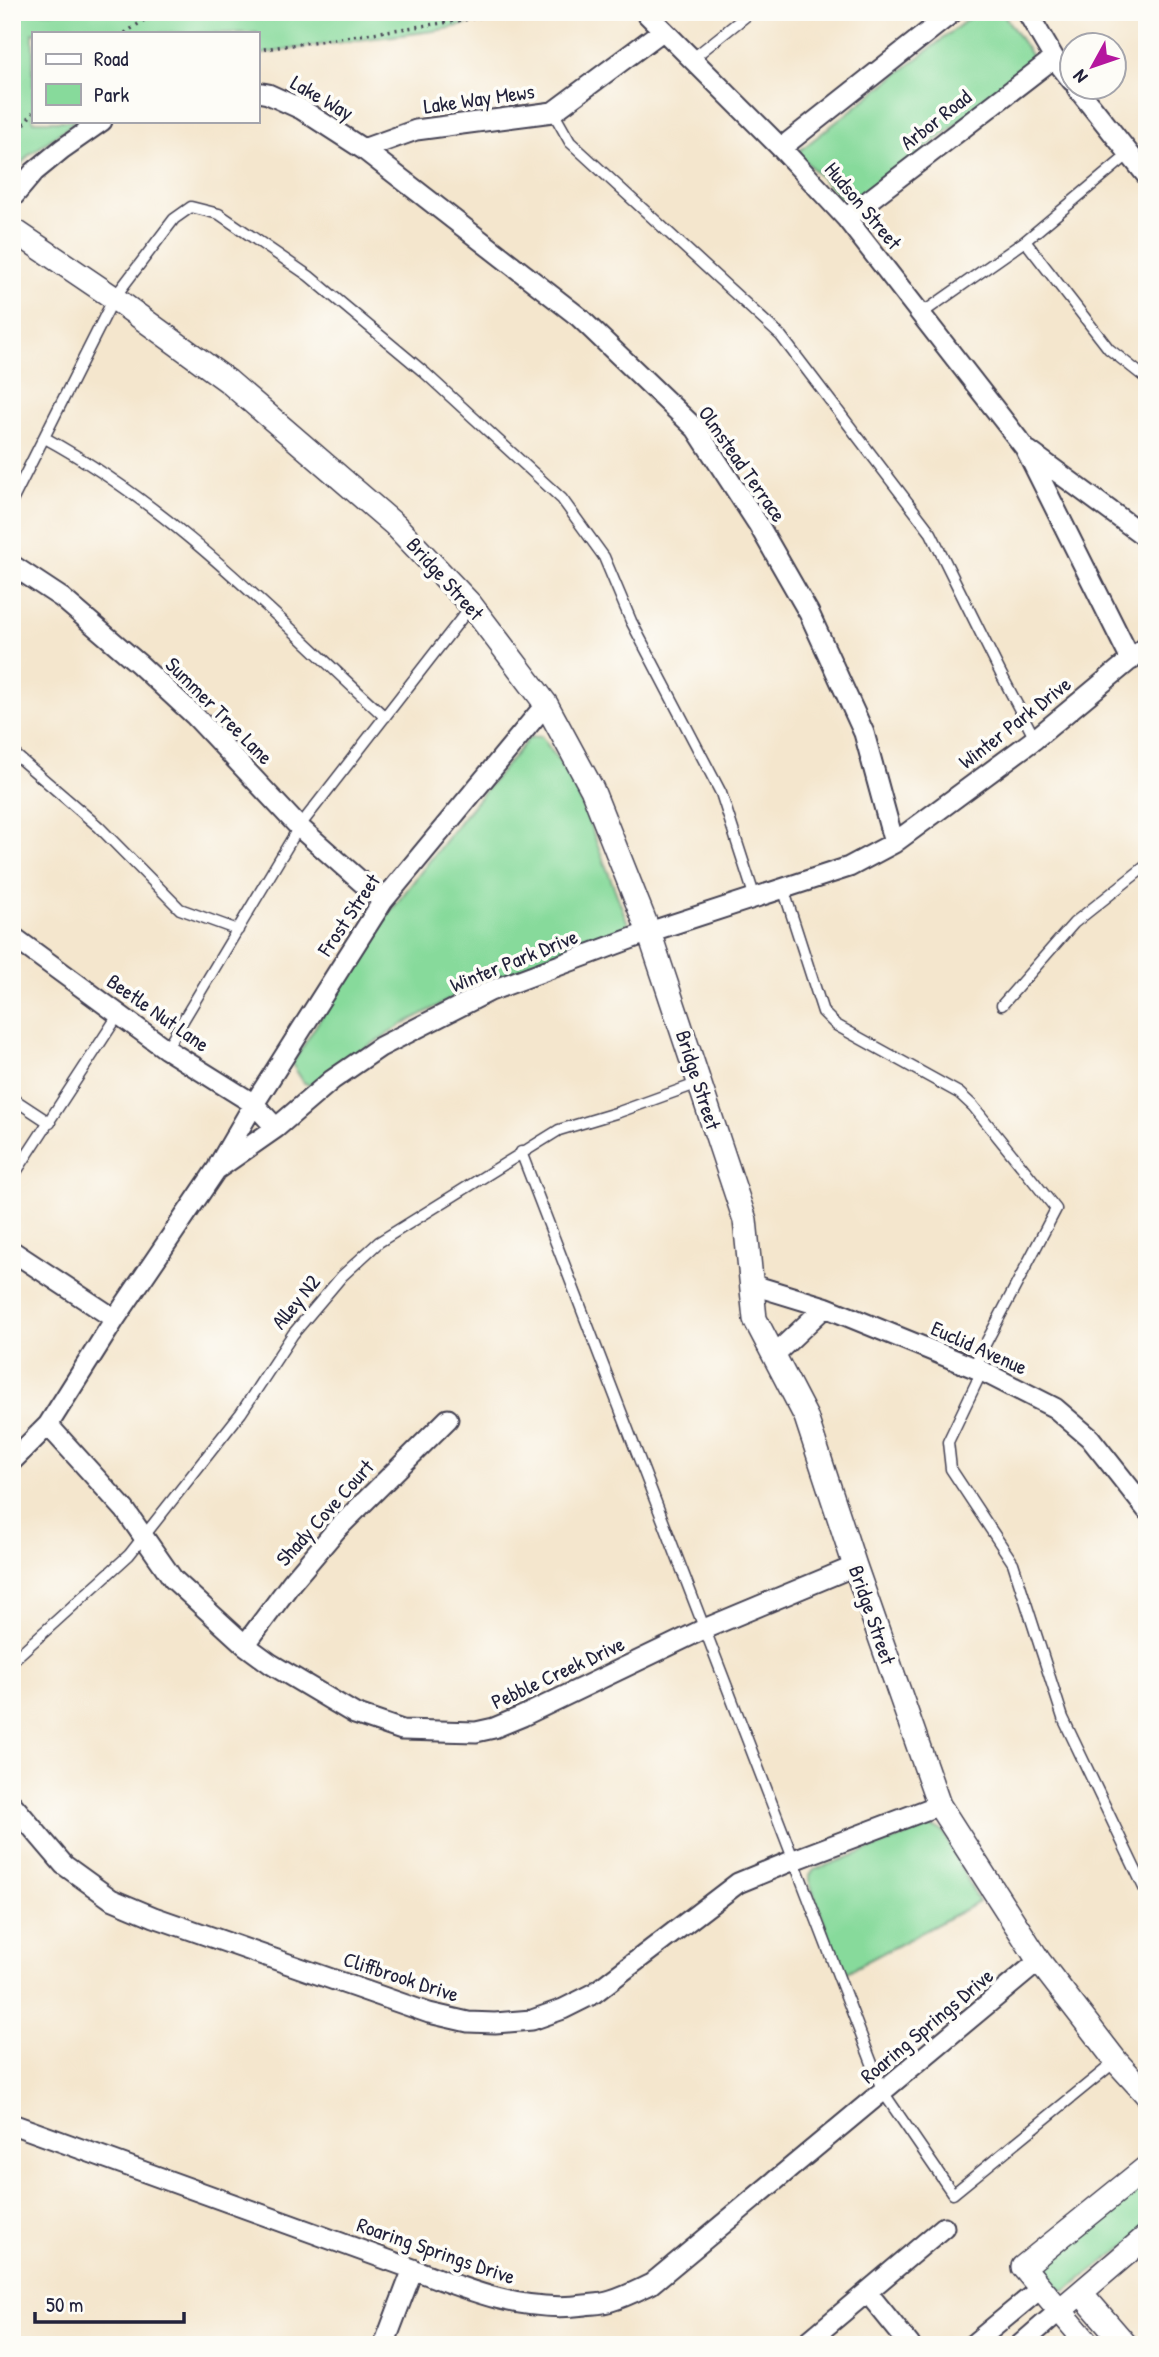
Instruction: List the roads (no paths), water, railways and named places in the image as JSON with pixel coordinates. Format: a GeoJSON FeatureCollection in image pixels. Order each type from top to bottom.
{"type":"FeatureCollection","features":[{"type":"Feature","properties":{"kind":"street","name":"Hudson Street"},"geometry":{"type":"LineString","coordinates":[[645,12],[781,148],[846,218],[1025,448],[1131,660]]}},
{"type":"Feature","properties":{"kind":"street"},"geometry":{"type":"LineString","coordinates":[[781,148],[953,12]]}},
{"type":"Feature","properties":{"kind":"street"},"geometry":{"type":"LineString","coordinates":[[1027,12],[1058,63]]}},
{"type":"Feature","properties":{"kind":"street","name":"Lake Way Mews"},"geometry":{"type":"LineString","coordinates":[[363,149],[416,130],[553,112],[662,31]]}},
{"type":"Feature","properties":{"kind":"street","name":"Arbor Road"},"geometry":{"type":"LineString","coordinates":[[846,218],[1054,58]]}},
{"type":"Feature","properties":{"kind":"street","name":"Lake Way"},"geometry":{"type":"LineString","coordinates":[[259,92],[302,109],[363,149]]}},
{"type":"Feature","properties":{"kind":"street"},"geometry":{"type":"LineString","coordinates":[[1088,102],[1147,176]]}},
{"type":"Feature","properties":{"kind":"street"},"geometry":{"type":"LineString","coordinates":[[12,198],[34,172],[101,122]]}},
{"type":"Feature","properties":{"kind":"street","name":"Olmstead Terrace"},"geometry":{"type":"LineString","coordinates":[[363,149],[579,317],[696,429],[758,524],[809,614],[864,733],[894,844]]}},
{"type":"Feature","properties":{"kind":"street","name":"Bridge Street"},"geometry":{"type":"LineString","coordinates":[[12,229],[114,298],[228,381],[395,525],[471,605],[546,704],[592,789],[649,932],[745,1220],[755,1318],[806,1417],[855,1566],[940,1805],[1039,1961],[1116,2061],[1147,2095]]}},
{"type":"Feature","properties":{"kind":"street","name":"Hudson Street"},"geometry":{"type":"LineString","coordinates":[[1025,448],[1147,538]]}},
{"type":"Feature","properties":{"kind":"street","name":"Summer Tree Lane"},"geometry":{"type":"LineString","coordinates":[[12,565],[62,598],[194,715],[299,827],[383,901]]}},
{"type":"Feature","properties":{"kind":"street","name":"Winter Park Drive"},"geometry":{"type":"LineString","coordinates":[[12,1461],[48,1425],[115,1319],[216,1170],[276,1128],[332,1080],[380,1047],[490,991],[649,932],[849,867],[894,844],[1035,739],[1147,646]]}},
{"type":"Feature","properties":{"kind":"street","name":"Frost Street"},"geometry":{"type":"LineString","coordinates":[[216,1170],[254,1104],[383,901],[546,704]]}},
{"type":"Feature","properties":{"kind":"street","name":"Beetle Nut Lane"},"geometry":{"type":"LineString","coordinates":[[12,936],[166,1049],[254,1104],[276,1128]]}},
{"type":"Feature","properties":{"kind":"street"},"geometry":{"type":"LineString","coordinates":[[12,1251],[115,1319]]}},
{"type":"Feature","properties":{"kind":"street","name":"Euclid Avenue"},"geometry":{"type":"LineString","coordinates":[[753,1285],[825,1307],[982,1371],[1055,1408],[1090,1438],[1147,1510]]}},
{"type":"Feature","properties":{"kind":"street"},"geometry":{"type":"LineString","coordinates":[[773,1356],[825,1307]]}},
{"type":"Feature","properties":{"kind":"street","name":"Shady Cove Court"},"geometry":{"type":"LineString","coordinates":[[246,1645],[292,1582],[336,1530],[448,1419]]}},
{"type":"Feature","properties":{"kind":"street","name":"Pebble Creek Drive"},"geometry":{"type":"LineString","coordinates":[[48,1425],[125,1510],[173,1579],[246,1645],[271,1664],[355,1714],[402,1730],[476,1732],[494,1728],[704,1629],[855,1566]]}},
{"type":"Feature","properties":{"kind":"street","name":"Cliffbrook Drive"},"geometry":{"type":"LineString","coordinates":[[12,1804],[64,1865],[111,1899],[154,1917],[429,2013],[468,2022],[495,2023],[532,2020],[593,1994],[738,1884],[940,1805]]}},
{"type":"Feature","properties":{"kind":"street","name":"Roaring Springs Drive"},"geometry":{"type":"LineString","coordinates":[[12,2124],[475,2293],[510,2302],[567,2308],[609,2302],[651,2284],[1039,1961]]}},
{"type":"Feature","properties":{"kind":"street"},"geometry":{"type":"LineString","coordinates":[[1089,2345],[1023,2267],[1147,2167]]}},
{"type":"Feature","properties":{"kind":"street"},"geometry":{"type":"LineString","coordinates":[[804,2345],[944,2227]]}},
{"type":"Feature","properties":{"kind":"street"},"geometry":{"type":"LineString","coordinates":[[1020,2345],[1147,2236]]}},
{"type":"Feature","properties":{"kind":"street"},"geometry":{"type":"LineString","coordinates":[[384,2345],[413,2269]]}},
{"type":"Feature","properties":{"kind":"street"},"geometry":{"type":"LineString","coordinates":[[972,2345],[1041,2288]]}},
{"type":"Feature","properties":{"kind":"street"},"geometry":{"type":"LineString","coordinates":[[867,2292],[910,2345]]}},
{"type":"Feature","properties":{"kind":"street"},"geometry":{"type":"LineString","coordinates":[[1081,2293],[1126,2345]]}},
{"type":"Feature","properties":{"kind":"lane"},"geometry":{"type":"LineString","coordinates":[[692,59],[751,12]]}},
{"type":"Feature","properties":{"kind":"lane"},"geometry":{"type":"LineString","coordinates":[[553,112],[569,142],[781,336],[853,428],[931,533],[1035,739]]}},
{"type":"Feature","properties":{"kind":"lane"},"geometry":{"type":"LineString","coordinates":[[921,314],[1025,241],[1129,154]]}},
{"type":"Feature","properties":{"kind":"lane"},"geometry":{"type":"LineString","coordinates":[[12,501],[114,298],[174,219],[191,207],[219,214],[309,276],[425,373],[562,499],[604,557],[631,621],[721,793],[755,898]]}},
{"type":"Feature","properties":{"kind":"lane"},"geometry":{"type":"LineString","coordinates":[[1025,241],[1110,349],[1147,379]]}},
{"type":"Feature","properties":{"kind":"lane"},"geometry":{"type":"LineString","coordinates":[[45,438],[84,459],[155,511],[229,572],[385,717]]}},
{"type":"Feature","properties":{"kind":"lane"},"geometry":{"type":"LineString","coordinates":[[166,1049],[299,827],[471,605]]}},
{"type":"Feature","properties":{"kind":"lane"},"geometry":{"type":"LineString","coordinates":[[12,752],[99,827],[180,909],[237,930]]}},
{"type":"Feature","properties":{"kind":"lane"},"geometry":{"type":"LineString","coordinates":[[1002,1005],[1074,923],[1147,865]]}},
{"type":"Feature","properties":{"kind":"lane"},"geometry":{"type":"LineString","coordinates":[[783,888],[823,1012],[836,1025],[959,1093],[973,1106],[1056,1209],[978,1358],[982,1371],[948,1443],[951,1469],[1013,1563],[1063,1718],[1147,1895]]}},
{"type":"Feature","properties":{"kind":"lane"},"geometry":{"type":"LineString","coordinates":[[12,1178],[119,1014]]}},
{"type":"Feature","properties":{"kind":"lane","name":"Alley N2"},"geometry":{"type":"LineString","coordinates":[[12,1661],[129,1555],[241,1413],[293,1334],[342,1276],[379,1242],[559,1130],[699,1083]]}},
{"type":"Feature","properties":{"kind":"lane"},"geometry":{"type":"LineString","coordinates":[[12,1098],[50,1123]]}},
{"type":"Feature","properties":{"kind":"lane"},"geometry":{"type":"LineString","coordinates":[[521,1152],[883,2092],[953,2194],[1116,2061]]}}]}
